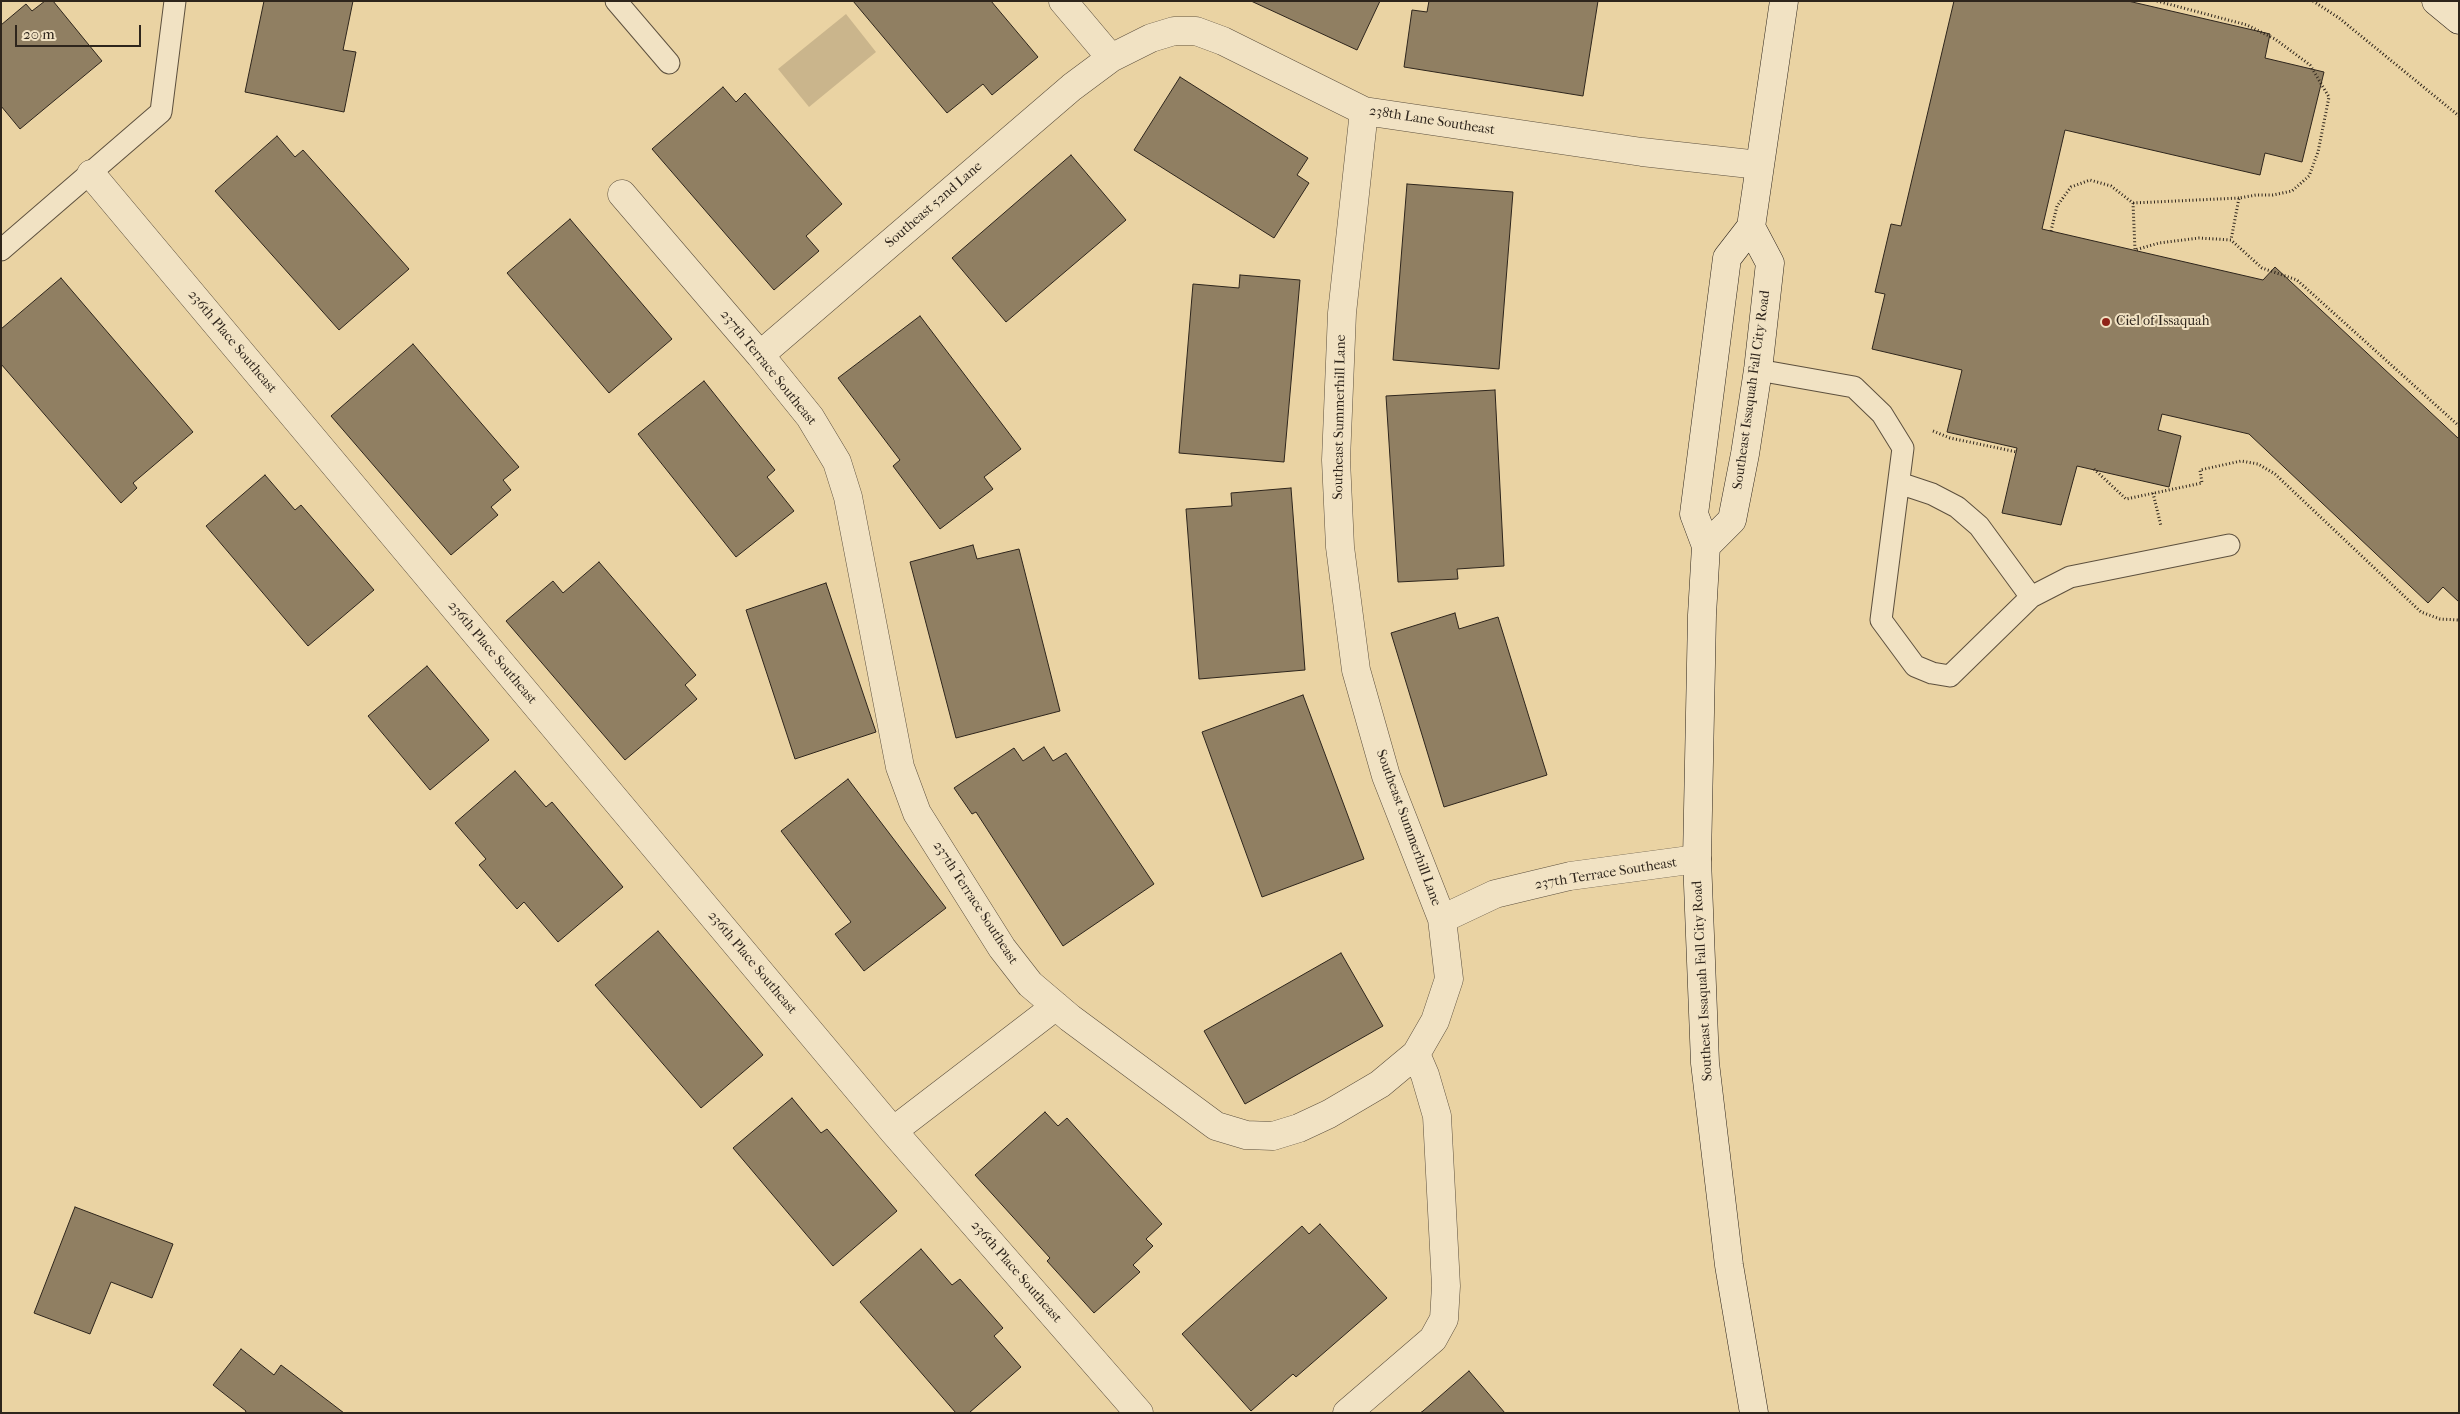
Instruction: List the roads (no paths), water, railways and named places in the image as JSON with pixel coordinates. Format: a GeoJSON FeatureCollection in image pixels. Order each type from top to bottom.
{"type":"FeatureCollection","features":[{"type":"Feature","properties":{"kind":"street"},"geometry":{"type":"LineString","coordinates":[[1063,1],[1111,58]]}},
{"type":"Feature","properties":{"kind":"street"},"geometry":{"type":"LineString","coordinates":[[1751,227],[1784,1]]}},
{"type":"Feature","properties":{"kind":"street"},"geometry":{"type":"LineString","coordinates":[[2436,1],[2459,20]]}},
{"type":"Feature","properties":{"kind":"street","name":"238th Lane Southeast"},"geometry":{"type":"LineString","coordinates":[[1111,58],[1151,38],[1174,31],[1196,31],[1222,41],[1364,111],[1642,152],[1759,166]]}},
{"type":"Feature","properties":{"kind":"street","name":"Southeast 52nd Lane"},"geometry":{"type":"LineString","coordinates":[[760,355],[1072,87],[1111,58]]}},
{"type":"Feature","properties":{"kind":"street","name":"Southeast Summerhill Lane"},"geometry":{"type":"LineString","coordinates":[[1364,111],[1342,313],[1336,460],[1340,547],[1359,679],[1386,776],[1442,919]]}},
{"type":"Feature","properties":{"kind":"street","name":"236th Place Southeast"},"geometry":{"type":"LineString","coordinates":[[91,174],[893,1131],[1139,1413]]}},
{"type":"Feature","properties":{"kind":"street","name":"237th Terrace Southeast"},"geometry":{"type":"LineString","coordinates":[[622,194],[760,355],[810,417],[840,471],[848,497],[900,767],[917,813],[1002,948],[1030,984],[1056,1006],[1216,1126],[1246,1135],[1273,1136],[1299,1128],[1329,1114],[1380,1084],[1416,1054],[1435,1021],[1449,979],[1442,919],[1495,894],[1570,876],[1697,859]]}},
{"type":"Feature","properties":{"kind":"street","name":"Southeast Issaquah Fall City Road"},"geometry":{"type":"LineString","coordinates":[[1706,546],[1732,520],[1745,454],[1758,370],[1770,263],[1751,227],[1727,258],[1694,514],[1706,546],[1702,615],[1697,859],[1705,1063],[1729,1265],[1754,1413]]}},
{"type":"Feature","properties":{"kind":"street"},"geometry":{"type":"LineString","coordinates":[[893,1131],[1056,1006]]}},
{"type":"Feature","properties":{"kind":"street"},"geometry":{"type":"LineString","coordinates":[[1347,1413],[1434,1340],[1444,1319],[1446,1286],[1437,1116],[1425,1075],[1416,1054]]}},
{"type":"Feature","properties":{"kind":"lane"},"geometry":{"type":"LineString","coordinates":[[1,250],[161,112],[175,1]]}},
{"type":"Feature","properties":{"kind":"lane"},"geometry":{"type":"LineString","coordinates":[[616,1],[669,63]]}},
{"type":"Feature","properties":{"kind":"lane"},"geometry":{"type":"LineString","coordinates":[[1758,370],[1854,387],[1882,414],[1903,448],[1881,620],[1915,666],[1932,673],[1950,676],[2031,596],[2070,577],[2229,545]]}},
{"type":"Feature","properties":{"kind":"lane"},"geometry":{"type":"LineString","coordinates":[[1899,483],[1932,494],[1957,507],[1979,526],[2031,596]]}},
{"type":"Feature","properties":{"kind":"place","name":"Ciel of Issaquah"},"geometry":{"type":"Point","coordinates":[2106,322]}}]}
